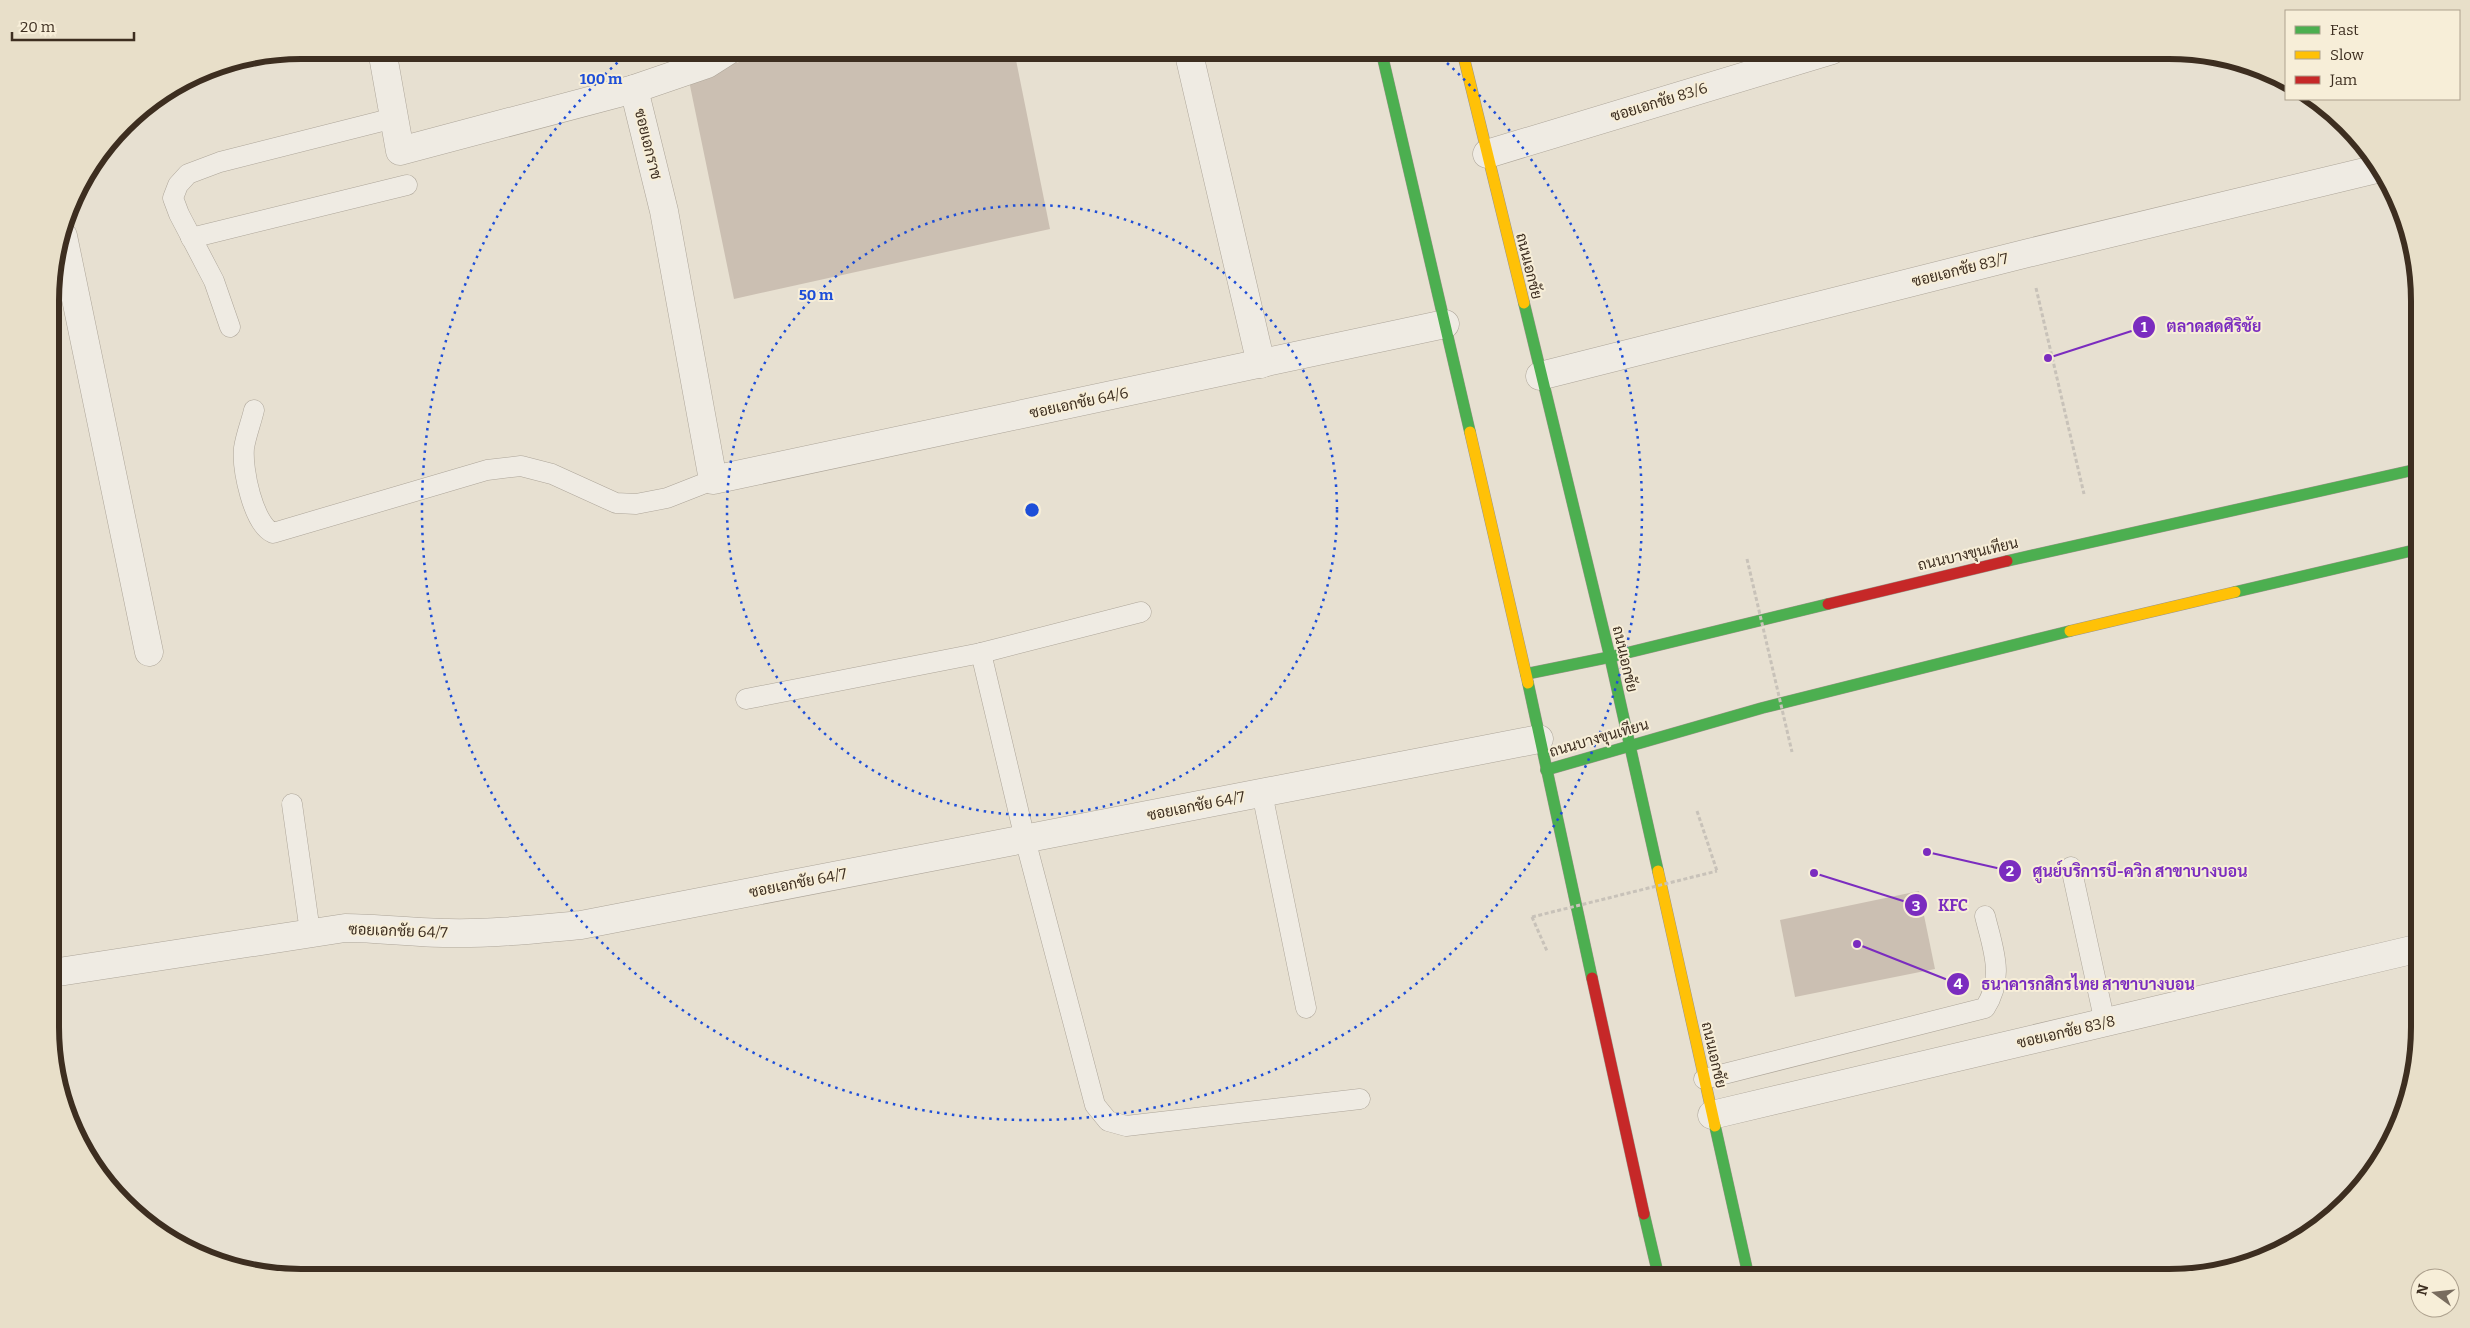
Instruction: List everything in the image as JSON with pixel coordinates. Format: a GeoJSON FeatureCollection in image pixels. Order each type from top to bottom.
{"type":"FeatureCollection","features":[{"type":"Feature","properties":{"kind":"main road"},"geometry":{"type":"LineString","coordinates":[[1383,59],[1526,674],[1622,1119],[1658,1269]]}},
{"type":"Feature","properties":{"kind":"main road","name":"ถนนเอกชัย"},"geometry":{"type":"LineString","coordinates":[[1464,59],[1610,657],[1747,1269]]}},
{"type":"Feature","properties":{"kind":"main road","name":"ถนนบางขุนเทียน"},"geometry":{"type":"LineString","coordinates":[[1526,674],[1610,657],[1936,577],[2411,471]]}},
{"type":"Feature","properties":{"kind":"main road","name":"ถนนบางขุนเทียน"},"geometry":{"type":"LineString","coordinates":[[1546,770],[1629,744],[1954,659],[2411,551]]}},
{"type":"Feature","properties":{"kind":"street","name":"ซอยเอกราช"},"geometry":{"type":"LineString","coordinates":[[384,59],[400,152],[634,89],[664,211],[713,480]]}},
{"type":"Feature","properties":{"kind":"street"},"geometry":{"type":"LineString","coordinates":[[634,89],[707,64],[715,59]]}},
{"type":"Feature","properties":{"kind":"street"},"geometry":{"type":"LineString","coordinates":[[1190,59],[1260,364]]}},
{"type":"Feature","properties":{"kind":"street","name":"ซอยเอกชัย 83/6"},"geometry":{"type":"LineString","coordinates":[[1487,154],[1802,59]]}},
{"type":"Feature","properties":{"kind":"street","name":"ซอยเอกชัย 83/7"},"geometry":{"type":"LineString","coordinates":[[1540,376],[2028,253],[2373,170]]}},
{"type":"Feature","properties":{"kind":"street"},"geometry":{"type":"LineString","coordinates":[[65,246],[149,652]]}},
{"type":"Feature","properties":{"kind":"street","name":"ซอยเอกชัย 64/6"},"geometry":{"type":"LineString","coordinates":[[713,480],[1445,324]]}},
{"type":"Feature","properties":{"kind":"street","name":"ซอยเอกชัย 64/7"},"geometry":{"type":"LineString","coordinates":[[59,972],[310,932],[354,928],[447,933],[498,933],[582,925],[1539,739]]}},
{"type":"Feature","properties":{"kind":"street","name":"ซอยเอกชัย 83/8"},"geometry":{"type":"LineString","coordinates":[[1712,1115],[2411,950]]}},
{"type":"Feature","properties":{"kind":"lane"},"geometry":{"type":"LineString","coordinates":[[230,327],[214,281],[191,238],[173,198],[178,185],[188,174],[220,162],[394,118]]}},
{"type":"Feature","properties":{"kind":"lane"},"geometry":{"type":"LineString","coordinates":[[191,238],[407,186]]}},
{"type":"Feature","properties":{"kind":"lane"},"geometry":{"type":"LineString","coordinates":[[254,410],[244,450],[246,476],[258,519],[265,530],[273,533],[488,470],[512,467],[521,466],[552,474],[616,503],[636,504],[667,498],[713,480]]}},
{"type":"Feature","properties":{"kind":"lane"},"geometry":{"type":"LineString","coordinates":[[746,699],[981,653],[1140,612]]}},
{"type":"Feature","properties":{"kind":"lane"},"geometry":{"type":"LineString","coordinates":[[981,653],[1025,839],[1095,1105],[1108,1121],[1126,1126],[1360,1099]]}},
{"type":"Feature","properties":{"kind":"lane"},"geometry":{"type":"LineString","coordinates":[[1262,793],[1306,1008]]}},
{"type":"Feature","properties":{"kind":"lane"},"geometry":{"type":"LineString","coordinates":[[292,804],[310,932]]}},
{"type":"Feature","properties":{"kind":"lane"},"geometry":{"type":"LineString","coordinates":[[2071,867],[2106,1023]]}},
{"type":"Feature","properties":{"kind":"lane"},"geometry":{"type":"LineString","coordinates":[[1704,1079],[1984,1008],[1994,994],[1997,965],[1985,916]]}},
{"type":"Feature","properties":{"kind":"path"},"geometry":{"type":"LineString","coordinates":[[2028,253],[2084,494]]}},
{"type":"Feature","properties":{"kind":"path"},"geometry":{"type":"LineString","coordinates":[[1747,560],[1792,752]]}},
{"type":"Feature","properties":{"kind":"path"},"geometry":{"type":"LineString","coordinates":[[1532,917],[1716,871],[1697,810]]}},
{"type":"Feature","properties":{"kind":"building"},"geometry":{"type":"Polygon","coordinates":[[[750,59],[1016,59],[1050,229],[734,299],[688,76],[750,59]]]}},
{"type":"Feature","properties":{"kind":"building"},"geometry":{"type":"Polygon","coordinates":[[[1919,891],[1935,969],[1795,997],[1780,920],[1919,891]]]}},
{"type":"Feature","properties":{"kind":"traffic: fast"},"geometry":{"type":"LineString","coordinates":[[1383,59],[1470,432]]}},
{"type":"Feature","properties":{"kind":"traffic: fast"},"geometry":{"type":"LineString","coordinates":[[1524,303],[1610,657],[1658,871]]}},
{"type":"Feature","properties":{"kind":"traffic: fast"},"geometry":{"type":"LineString","coordinates":[[2007,561],[2411,471]]}},
{"type":"Feature","properties":{"kind":"traffic: fast"},"geometry":{"type":"LineString","coordinates":[[2235,592],[2411,551]]}},
{"type":"Feature","properties":{"kind":"traffic: fast"},"geometry":{"type":"LineString","coordinates":[[1526,674],[1610,657],[1828,604]]}},
{"type":"Feature","properties":{"kind":"traffic: fast"},"geometry":{"type":"LineString","coordinates":[[1546,770],[1762,708],[2070,631]]}},
{"type":"Feature","properties":{"kind":"traffic: fast"},"geometry":{"type":"LineString","coordinates":[[1528,683],[1592,978]]}},
{"type":"Feature","properties":{"kind":"traffic: fast"},"geometry":{"type":"LineString","coordinates":[[1715,1126],[1747,1269]]}},
{"type":"Feature","properties":{"kind":"traffic: fast"},"geometry":{"type":"LineString","coordinates":[[1644,1214],[1657,1269]]}},
{"type":"Feature","properties":{"kind":"traffic: slow"},"geometry":{"type":"LineString","coordinates":[[1464,59],[1524,303]]}},
{"type":"Feature","properties":{"kind":"traffic: slow"},"geometry":{"type":"LineString","coordinates":[[1470,432],[1528,683]]}},
{"type":"Feature","properties":{"kind":"traffic: slow"},"geometry":{"type":"LineString","coordinates":[[2070,631],[2235,592]]}},
{"type":"Feature","properties":{"kind":"traffic: slow"},"geometry":{"type":"LineString","coordinates":[[1658,871],[1715,1126]]}},
{"type":"Feature","properties":{"kind":"traffic: jam"},"geometry":{"type":"LineString","coordinates":[[1828,604],[2007,561]]}},
{"type":"Feature","properties":{"kind":"traffic: jam"},"geometry":{"type":"LineString","coordinates":[[1592,978],[1644,1214]]}},
{"type":"Feature","properties":{"kind":"place","name":"ตลาดสดศิริชัย"},"geometry":{"type":"Point","coordinates":[2048,358]}},
{"type":"Feature","properties":{"kind":"place","name":"ศูนย์บริการบี-ควิก สาขาบางบอน"},"geometry":{"type":"Point","coordinates":[1927,852]}},
{"type":"Feature","properties":{"kind":"place","name":"KFC"},"geometry":{"type":"Point","coordinates":[1814,873]}},
{"type":"Feature","properties":{"kind":"place","name":"ธนาคารกสิกรไทย สาขาบางบอน"},"geometry":{"type":"Point","coordinates":[1857,944]}}]}
